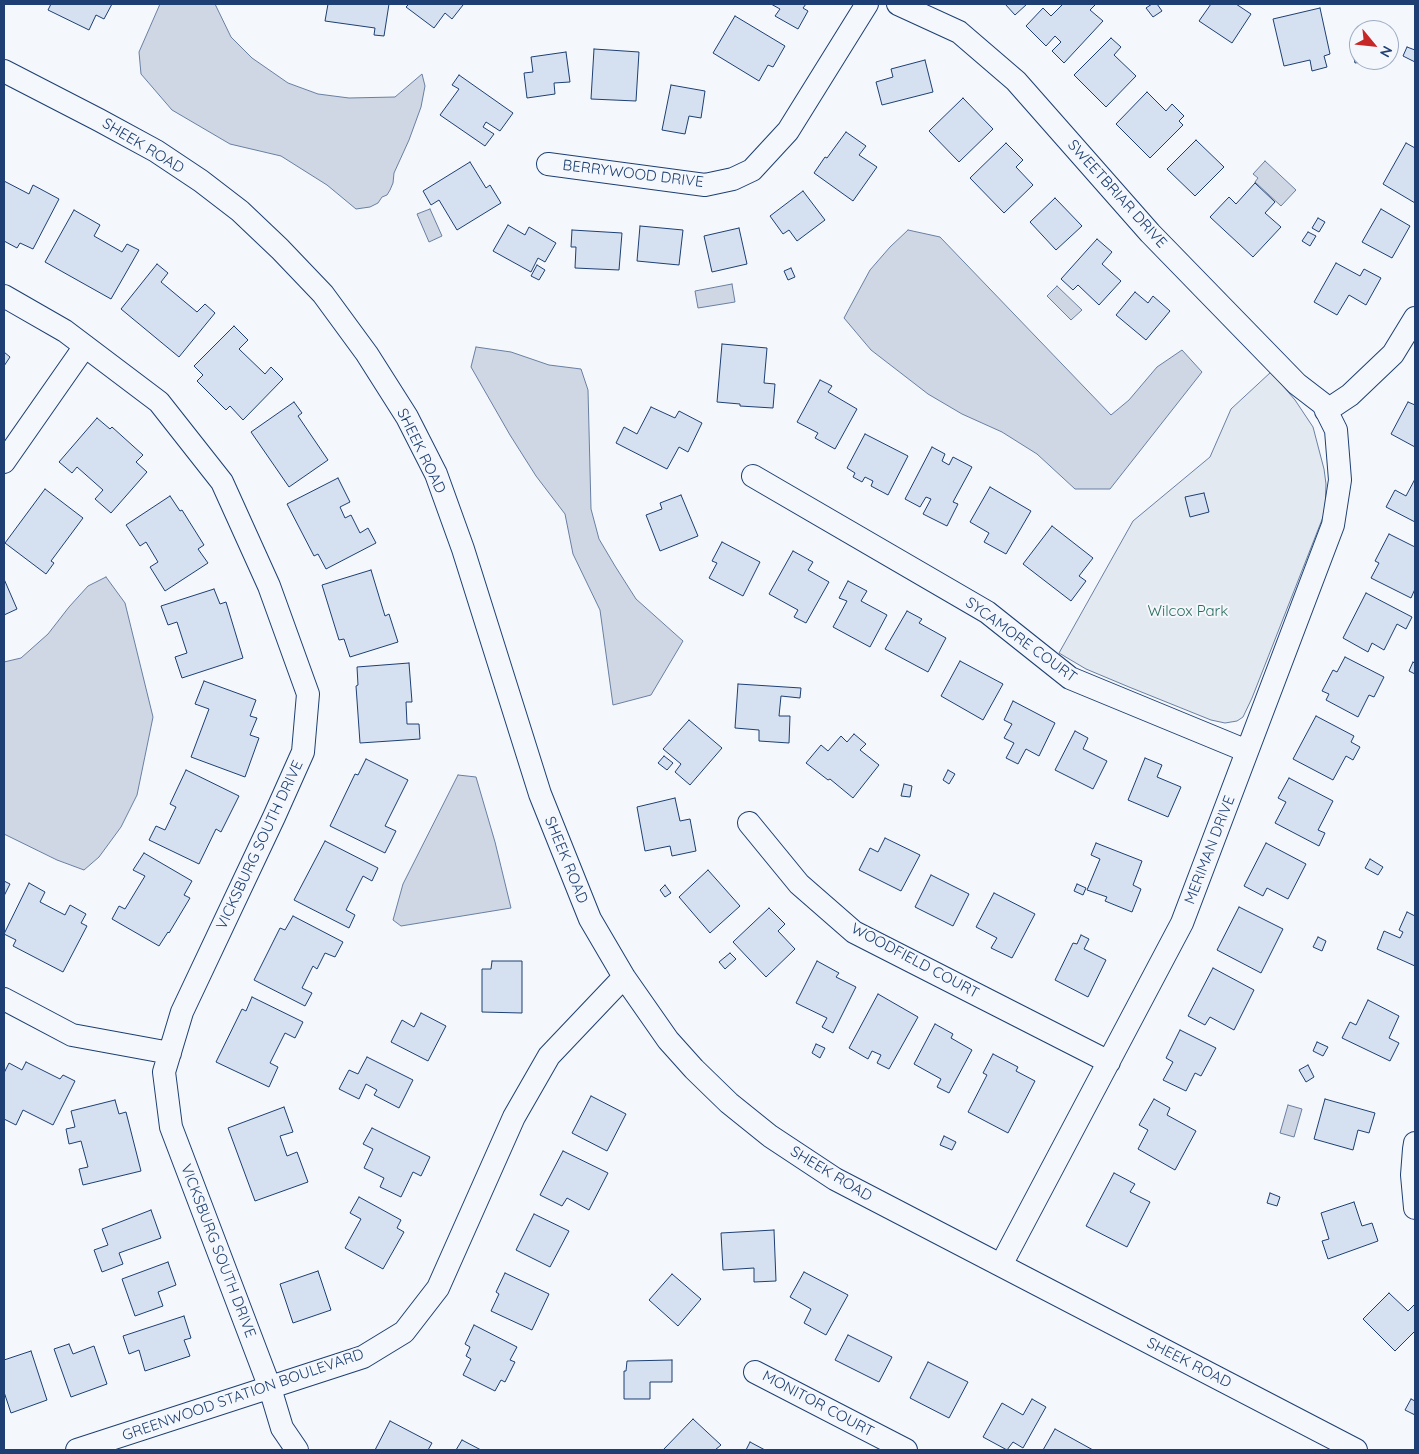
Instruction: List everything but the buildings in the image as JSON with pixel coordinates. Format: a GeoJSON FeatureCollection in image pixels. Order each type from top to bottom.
{"type":"FeatureCollection","features":[{"type":"Feature","properties":{"kind":"street","name":"BERRYWOOD DRIVE"},"geometry":{"type":"LineString","coordinates":[[548,164],[705,185],[733,179],[752,170],[788,131],[867,4]]}},
{"type":"Feature","properties":{"kind":"street","name":"SWEETBRIAR DRIVE"},"geometry":{"type":"LineString","coordinates":[[898,4],[958,32],[1016,81],[1150,233],[1297,384],[1325,408]]}},
{"type":"Feature","properties":{"kind":"street","name":"SHEEK ROAD"},"geometry":{"type":"LineString","coordinates":[[4,71],[156,151],[240,211],[323,294],[367,354],[407,417],[436,474],[463,549],[540,794],[590,919],[624,977],[668,1040],[694,1069],[729,1103],[770,1136],[835,1179],[1356,1450]]}},
{"type":"Feature","properties":{"kind":"street","name":"VICKSBURG SOUTH DRIVE"},"geometry":{"type":"LineString","coordinates":[[4,296],[65,331],[159,402],[222,482],[270,586],[308,694],[303,752],[182,1012],[164,1072],[171,1127],[270,1388],[282,1428],[297,1450]]}},
{"type":"Feature","properties":{"kind":"street"},"geometry":{"type":"LineString","coordinates":[[1325,408],[1350,395],[1393,354],[1415,318]]}},
{"type":"Feature","properties":{"kind":"street"},"geometry":{"type":"LineString","coordinates":[[4,462],[85,346]]}},
{"type":"Feature","properties":{"kind":"street","name":"MERIMAN DRIVE"},"geometry":{"type":"LineString","coordinates":[[1001,1266],[1182,923],[1333,526],[1340,480],[1336,430],[1325,408]]}},
{"type":"Feature","properties":{"kind":"street","name":"SYCAMORE COURT"},"geometry":{"type":"LineString","coordinates":[[753,476],[987,612],[1070,678],[1247,751]]}},
{"type":"Feature","properties":{"kind":"street","name":"WOODFIELD COURT"},"geometry":{"type":"LineString","coordinates":[[750,823],[799,884],[854,932],[1109,1062]]}},
{"type":"Feature","properties":{"kind":"street","name":"GREENWOOD STATION BOULEVARD"},"geometry":{"type":"LineString","coordinates":[[77,1450],[363,1357],[404,1332],[438,1288],[514,1117],[549,1056],[624,977]]}},
{"type":"Feature","properties":{"kind":"street"},"geometry":{"type":"LineString","coordinates":[[4,999],[72,1035],[170,1053]]}},
{"type":"Feature","properties":{"kind":"street"},"geometry":{"type":"LineString","coordinates":[[1415,1144],[1412,1175],[1415,1208]]}},
{"type":"Feature","properties":{"kind":"street","name":"MONITOR COURT"},"geometry":{"type":"LineString","coordinates":[[755,1372],[906,1450]]}},
{"type":"Feature","properties":{"kind":"green space","name":"Wilcox Park"},"geometry":{"type":"Polygon","coordinates":[[[1271,372],[1295,400],[1313,427],[1324,469],[1326,484],[1325,512],[1243,717],[1237,721],[1225,723],[1211,720],[1086,669],[1059,653],[1133,521],[1210,457],[1231,409],[1271,372]]]}},
{"type":"Feature","properties":{"kind":"shaded area"},"geometry":{"type":"Polygon","coordinates":[[[160,4],[215,4],[231,37],[252,58],[288,83],[318,94],[349,98],[395,97],[422,74],[425,86],[421,107],[387,195],[370,207],[356,209],[327,185],[281,156],[230,144],[172,110],[141,74],[139,52],[160,4]]]}},
{"type":"Feature","properties":{"kind":"shaded area"},"geometry":{"type":"Polygon","coordinates":[[[1265,161],[1296,190],[1281,206],[1255,182],[1258,178],[1253,174],[1265,161]]]}},
{"type":"Feature","properties":{"kind":"shaded area"},"geometry":{"type":"Polygon","coordinates":[[[430,209],[442,236],[429,242],[417,214],[430,209]]]}},
{"type":"Feature","properties":{"kind":"shaded area"},"geometry":{"type":"Polygon","coordinates":[[[908,230],[940,237],[1111,415],[1129,400],[1157,367],[1182,350],[1202,372],[1110,489],[1075,489],[1037,454],[1002,432],[962,414],[928,394],[871,350],[844,318],[870,270],[908,230]]]}},
{"type":"Feature","properties":{"kind":"shaded area"},"geometry":{"type":"Polygon","coordinates":[[[732,284],[735,302],[698,308],[695,291],[732,284]]]}},
{"type":"Feature","properties":{"kind":"shaded area"},"geometry":{"type":"Polygon","coordinates":[[[1057,286],[1082,310],[1071,320],[1047,296],[1057,286]]]}},
{"type":"Feature","properties":{"kind":"shaded area"},"geometry":{"type":"Polygon","coordinates":[[[476,347],[511,352],[549,365],[581,369],[588,390],[591,509],[599,539],[636,599],[683,641],[651,695],[613,705],[600,610],[573,554],[565,514],[536,476],[471,367],[476,347]]]}},
{"type":"Feature","properties":{"kind":"shaded area"},"geometry":{"type":"Polygon","coordinates":[[[106,577],[125,603],[153,717],[137,795],[121,827],[99,857],[84,870],[57,860],[4,834],[4,662],[21,658],[48,634],[88,586],[106,577]]]}},
{"type":"Feature","properties":{"kind":"shaded area"},"geometry":{"type":"Polygon","coordinates":[[[458,775],[476,777],[495,842],[511,908],[401,926],[393,920],[403,884],[458,775]]]}},
{"type":"Feature","properties":{"kind":"shaded area"},"geometry":{"type":"Polygon","coordinates":[[[1288,1105],[1302,1109],[1294,1137],[1280,1133],[1288,1105]]]}}]}
